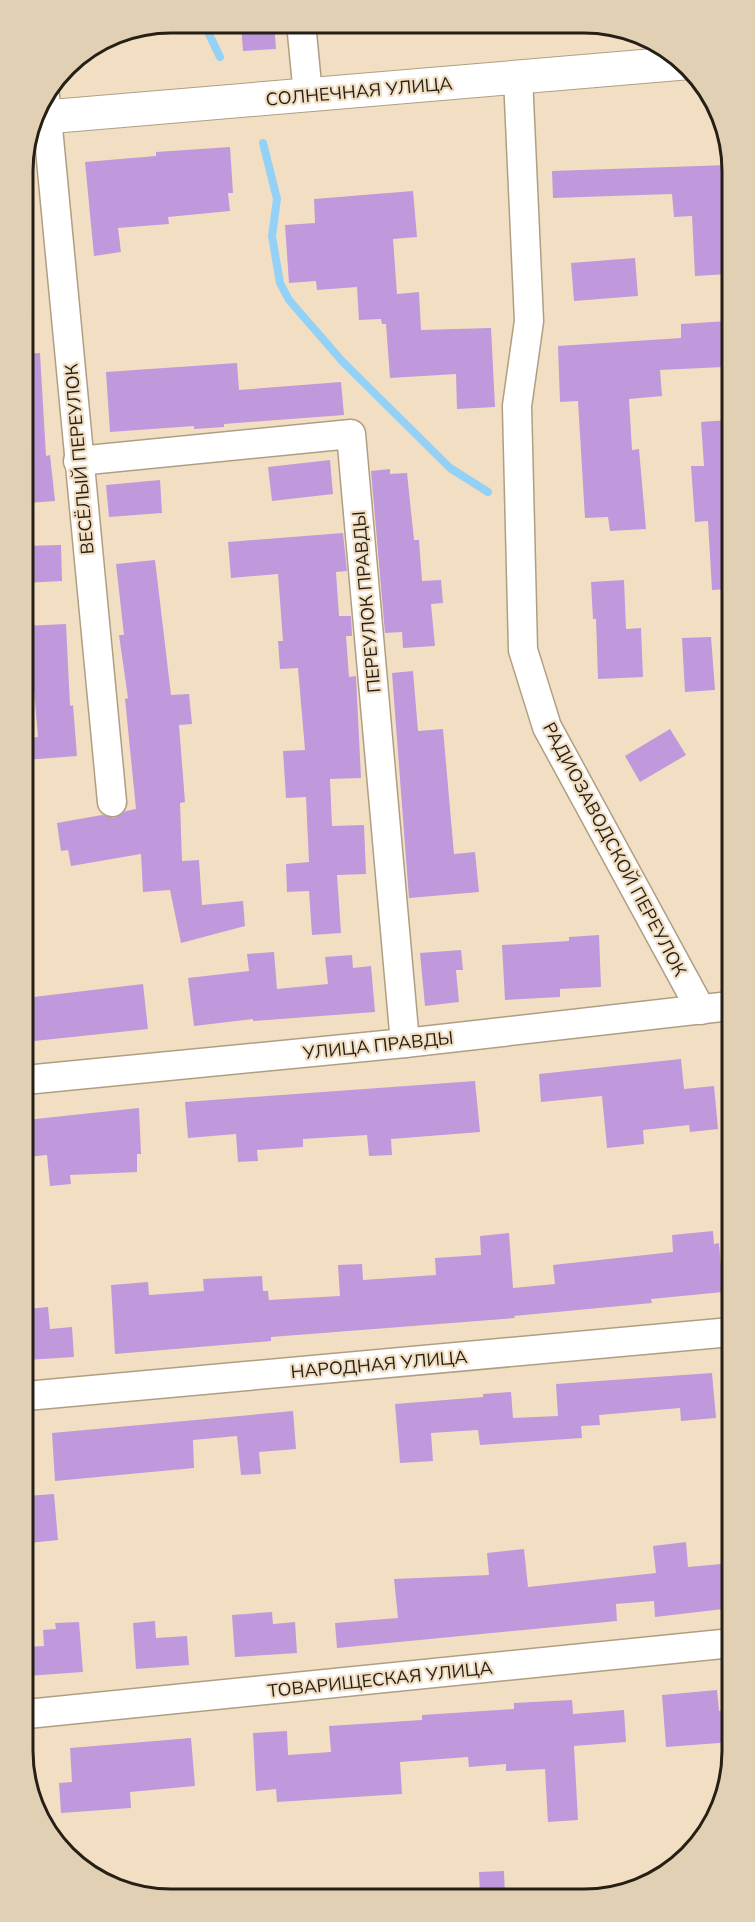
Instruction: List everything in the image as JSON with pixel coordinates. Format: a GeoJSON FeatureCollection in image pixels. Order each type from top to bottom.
{"type":"FeatureCollection","features":[{"type":"Feature","properties":{"kind":"main road","name":"СОЛНЕЧНАЯ УЛИЦА"},"geometry":{"type":"LineString","coordinates":[[47,110],[308,95],[671,64]]}},
{"type":"Feature","properties":{"kind":"street"},"geometry":{"type":"LineString","coordinates":[[302,33],[308,95]]}},
{"type":"Feature","properties":{"kind":"street","name":"РАДИОЗАВОДСКОЙ ПЕРЕУЛОК"},"geometry":{"type":"LineString","coordinates":[[518,77],[529,321],[517,406],[523,651],[547,727],[701,1010]]}},
{"type":"Feature","properties":{"kind":"street","name":"ВЕСЁЛЫЙ ПЕРЕУЛОК"},"geometry":{"type":"LineString","coordinates":[[43,118],[112,801]]}},
{"type":"Feature","properties":{"kind":"street","name":"ПЕРЕУЛОК ПРАВДЫ"},"geometry":{"type":"LineString","coordinates":[[78,461],[351,434],[405,1043]]}},
{"type":"Feature","properties":{"kind":"street","name":"УЛИЦА ПРАВДЫ"},"geometry":{"type":"LineString","coordinates":[[33,1079],[405,1043],[722,1007]]}},
{"type":"Feature","properties":{"kind":"street","name":"НАРОДНАЯ УЛИЦА"},"geometry":{"type":"LineString","coordinates":[[33,1395],[722,1333]]}},
{"type":"Feature","properties":{"kind":"street","name":"ТОВАРИЩЕСКАЯ УЛИЦА"},"geometry":{"type":"LineString","coordinates":[[33,1713],[722,1644]]}},
{"type":"Feature","properties":{"kind":"building"},"geometry":{"type":"Polygon","coordinates":[[[242,33],[275,33],[276,49],[243,51],[242,33]]]}},
{"type":"Feature","properties":{"kind":"building"},"geometry":{"type":"Polygon","coordinates":[[[230,147],[233,193],[228,193],[230,211],[168,217],[169,224],[118,228],[121,252],[94,256],[85,162],[156,156],[156,152],[230,147]]]}},
{"type":"Feature","properties":{"kind":"building"},"geometry":{"type":"Polygon","coordinates":[[[722,165],[722,274],[695,276],[692,216],[674,217],[672,194],[553,198],[552,171],[722,165]]]}},
{"type":"Feature","properties":{"kind":"building"},"geometry":{"type":"Polygon","coordinates":[[[413,191],[417,237],[393,239],[397,294],[419,292],[421,330],[491,328],[495,407],[457,409],[456,374],[390,378],[386,324],[382,324],[381,319],[359,320],[357,287],[317,290],[316,281],[289,283],[285,225],[315,223],[314,199],[413,191]]]}},
{"type":"Feature","properties":{"kind":"building"},"geometry":{"type":"Polygon","coordinates":[[[635,258],[638,296],[574,301],[571,263],[635,258]]]}},
{"type":"Feature","properties":{"kind":"building"},"geometry":{"type":"Polygon","coordinates":[[[722,321],[722,367],[660,370],[662,396],[629,399],[632,450],[639,449],[646,529],[610,531],[608,517],[585,518],[578,401],[560,402],[558,346],[681,338],[681,324],[722,321]]]}},
{"type":"Feature","properties":{"kind":"building"},"geometry":{"type":"Polygon","coordinates":[[[33,353],[40,353],[46,456],[50,455],[55,501],[33,503],[33,353]]]}},
{"type":"Feature","properties":{"kind":"building"},"geometry":{"type":"Polygon","coordinates":[[[237,363],[239,390],[341,382],[344,415],[224,424],[224,427],[194,429],[194,426],[110,432],[106,372],[237,363]]]}},
{"type":"Feature","properties":{"kind":"building"},"geometry":{"type":"Polygon","coordinates":[[[722,420],[722,589],[712,590],[708,521],[695,522],[691,466],[704,466],[701,422],[722,420]]]}},
{"type":"Feature","properties":{"kind":"building"},"geometry":{"type":"Polygon","coordinates":[[[330,460],[333,494],[272,501],[268,467],[330,460]]]}},
{"type":"Feature","properties":{"kind":"building"},"geometry":{"type":"Polygon","coordinates":[[[390,469],[390,474],[407,473],[414,540],[419,540],[422,581],[441,580],[443,603],[431,604],[435,646],[403,648],[402,632],[385,633],[371,471],[390,469]]]}},
{"type":"Feature","properties":{"kind":"building"},"geometry":{"type":"Polygon","coordinates":[[[160,480],[162,513],[109,517],[106,485],[160,480]]]}},
{"type":"Feature","properties":{"kind":"building"},"geometry":{"type":"Polygon","coordinates":[[[343,533],[347,571],[336,572],[339,616],[351,616],[352,636],[346,636],[349,677],[356,676],[361,778],[330,779],[332,826],[364,825],[366,874],[337,875],[341,933],[312,935],[309,891],[287,892],[286,864],[309,862],[306,797],[286,798],[283,751],[305,750],[298,668],[280,669],[278,641],[283,641],[278,574],[231,578],[228,542],[343,533]]]}},
{"type":"Feature","properties":{"kind":"building"},"geometry":{"type":"Polygon","coordinates":[[[61,545],[62,581],[33,583],[33,546],[61,545]]]}},
{"type":"Feature","properties":{"kind":"building"},"geometry":{"type":"Polygon","coordinates":[[[155,560],[171,695],[189,694],[192,724],[179,725],[185,802],[180,803],[182,861],[199,860],[202,905],[243,901],[245,926],[181,943],[170,890],[143,892],[141,854],[71,866],[68,850],[61,851],[57,823],[102,815],[114,818],[126,811],[136,809],[125,699],[128,698],[119,635],[124,635],[116,564],[155,560]]]}},
{"type":"Feature","properties":{"kind":"building"},"geometry":{"type":"Polygon","coordinates":[[[624,580],[626,629],[641,628],[643,677],[598,679],[596,619],[593,619],[591,582],[624,580]]]}},
{"type":"Feature","properties":{"kind":"building"},"geometry":{"type":"Polygon","coordinates":[[[66,624],[70,706],[73,705],[77,756],[33,759],[33,737],[38,737],[33,678],[33,626],[66,624]]]}},
{"type":"Feature","properties":{"kind":"building"},"geometry":{"type":"Polygon","coordinates":[[[711,637],[715,690],[685,692],[682,638],[711,637]]]}},
{"type":"Feature","properties":{"kind":"building"},"geometry":{"type":"Polygon","coordinates":[[[413,671],[418,731],[443,729],[454,854],[475,852],[479,892],[409,898],[392,673],[413,671]]]}},
{"type":"Feature","properties":{"kind":"building"},"geometry":{"type":"Polygon","coordinates":[[[670,729],[686,755],[640,782],[625,756],[670,729]]]}},
{"type":"Feature","properties":{"kind":"building"},"geometry":{"type":"Polygon","coordinates":[[[599,935],[601,987],[560,989],[560,997],[505,1000],[502,945],[569,941],[569,937],[599,935]]]}},
{"type":"Feature","properties":{"kind":"building"},"geometry":{"type":"Polygon","coordinates":[[[461,950],[463,970],[456,970],[459,1002],[425,1006],[420,953],[461,950]]]}},
{"type":"Feature","properties":{"kind":"building"},"geometry":{"type":"Polygon","coordinates":[[[274,952],[277,989],[328,984],[325,957],[352,955],[353,968],[371,966],[375,1012],[253,1021],[253,1019],[194,1026],[188,978],[249,971],[247,954],[274,952]]]}},
{"type":"Feature","properties":{"kind":"building"},"geometry":{"type":"Polygon","coordinates":[[[143,984],[148,1029],[33,1041],[33,997],[143,984]]]}},
{"type":"Feature","properties":{"kind":"building"},"geometry":{"type":"Polygon","coordinates":[[[681,1059],[684,1089],[714,1086],[718,1129],[690,1132],[689,1125],[643,1130],[644,1144],[607,1148],[602,1096],[541,1102],[539,1074],[681,1059]]]}},
{"type":"Feature","properties":{"kind":"building"},"geometry":{"type":"Polygon","coordinates":[[[475,1081],[480,1132],[391,1139],[392,1155],[369,1156],[367,1135],[303,1139],[303,1147],[257,1150],[258,1161],[238,1162],[236,1134],[188,1138],[185,1102],[475,1081]]]}},
{"type":"Feature","properties":{"kind":"building"},"geometry":{"type":"Polygon","coordinates":[[[139,1108],[141,1154],[137,1154],[137,1172],[70,1175],[71,1184],[50,1186],[47,1155],[33,1156],[33,1119],[139,1108]]]}},
{"type":"Feature","properties":{"kind":"building"},"geometry":{"type":"Polygon","coordinates":[[[713,1231],[714,1244],[719,1243],[722,1292],[651,1299],[652,1303],[514,1316],[515,1318],[271,1337],[271,1341],[115,1354],[111,1285],[148,1282],[149,1295],[204,1291],[203,1279],[262,1276],[263,1291],[268,1291],[269,1300],[340,1296],[338,1265],[362,1264],[363,1280],[436,1275],[435,1258],[481,1255],[480,1236],[509,1233],[513,1288],[555,1284],[553,1265],[673,1252],[672,1235],[713,1231]]]}},
{"type":"Feature","properties":{"kind":"building"},"geometry":{"type":"Polygon","coordinates":[[[48,1307],[50,1329],[72,1327],[74,1357],[33,1360],[33,1308],[48,1307]]]}},
{"type":"Feature","properties":{"kind":"building"},"geometry":{"type":"Polygon","coordinates":[[[712,1373],[716,1418],[681,1421],[680,1408],[599,1415],[600,1425],[581,1426],[582,1438],[480,1445],[478,1430],[431,1433],[433,1461],[400,1463],[395,1404],[483,1397],[483,1394],[511,1392],[513,1418],[558,1416],[556,1384],[712,1373]]]}},
{"type":"Feature","properties":{"kind":"building"},"geometry":{"type":"Polygon","coordinates":[[[293,1411],[296,1449],[259,1452],[261,1474],[241,1475],[237,1436],[193,1440],[194,1468],[55,1481],[52,1433],[293,1411]]]}},
{"type":"Feature","properties":{"kind":"building"},"geometry":{"type":"Polygon","coordinates":[[[54,1494],[58,1540],[33,1543],[33,1496],[54,1494]]]}},
{"type":"Feature","properties":{"kind":"building"},"geometry":{"type":"Polygon","coordinates":[[[686,1542],[688,1567],[722,1564],[722,1609],[655,1617],[654,1601],[616,1604],[617,1621],[337,1648],[335,1623],[398,1618],[394,1579],[489,1575],[487,1553],[524,1549],[528,1587],[656,1573],[653,1546],[686,1542]]]}},
{"type":"Feature","properties":{"kind":"building"},"geometry":{"type":"Polygon","coordinates":[[[272,1612],[273,1624],[295,1622],[297,1653],[235,1657],[232,1615],[272,1612]]]}},
{"type":"Feature","properties":{"kind":"building"},"geometry":{"type":"Polygon","coordinates":[[[155,1621],[156,1638],[187,1636],[189,1665],[136,1669],[133,1623],[155,1621]]]}},
{"type":"Feature","properties":{"kind":"building"},"geometry":{"type":"Polygon","coordinates":[[[79,1622],[83,1672],[33,1676],[33,1647],[44,1646],[43,1630],[56,1629],[55,1623],[79,1622]]]}},
{"type":"Feature","properties":{"kind":"building"},"geometry":{"type":"Polygon","coordinates":[[[717,1690],[719,1711],[722,1711],[722,1743],[666,1747],[662,1695],[717,1690]]]}},
{"type":"Feature","properties":{"kind":"building"},"geometry":{"type":"Polygon","coordinates":[[[572,1700],[573,1714],[624,1710],[626,1742],[574,1746],[578,1820],[548,1822],[545,1769],[506,1771],[506,1764],[469,1767],[468,1757],[400,1762],[402,1794],[277,1802],[276,1789],[256,1791],[253,1733],[287,1731],[288,1755],[331,1752],[329,1726],[422,1720],[422,1715],[514,1709],[514,1703],[572,1700]]]}},
{"type":"Feature","properties":{"kind":"building"},"geometry":{"type":"Polygon","coordinates":[[[191,1738],[195,1786],[130,1792],[131,1808],[61,1813],[59,1783],[72,1782],[70,1748],[191,1738]]]}},
{"type":"Feature","properties":{"kind":"building"},"geometry":{"type":"Polygon","coordinates":[[[504,1871],[505,1889],[480,1889],[479,1872],[504,1871]]]}},
{"type":"Feature","properties":{"kind":"waterway"},"geometry":{"type":"LineString","coordinates":[[208,33],[220,57]]}},
{"type":"Feature","properties":{"kind":"waterway"},"geometry":{"type":"LineString","coordinates":[[263,143],[277,199],[272,236],[280,283],[289,300],[342,361],[450,468],[488,492]]}}]}
